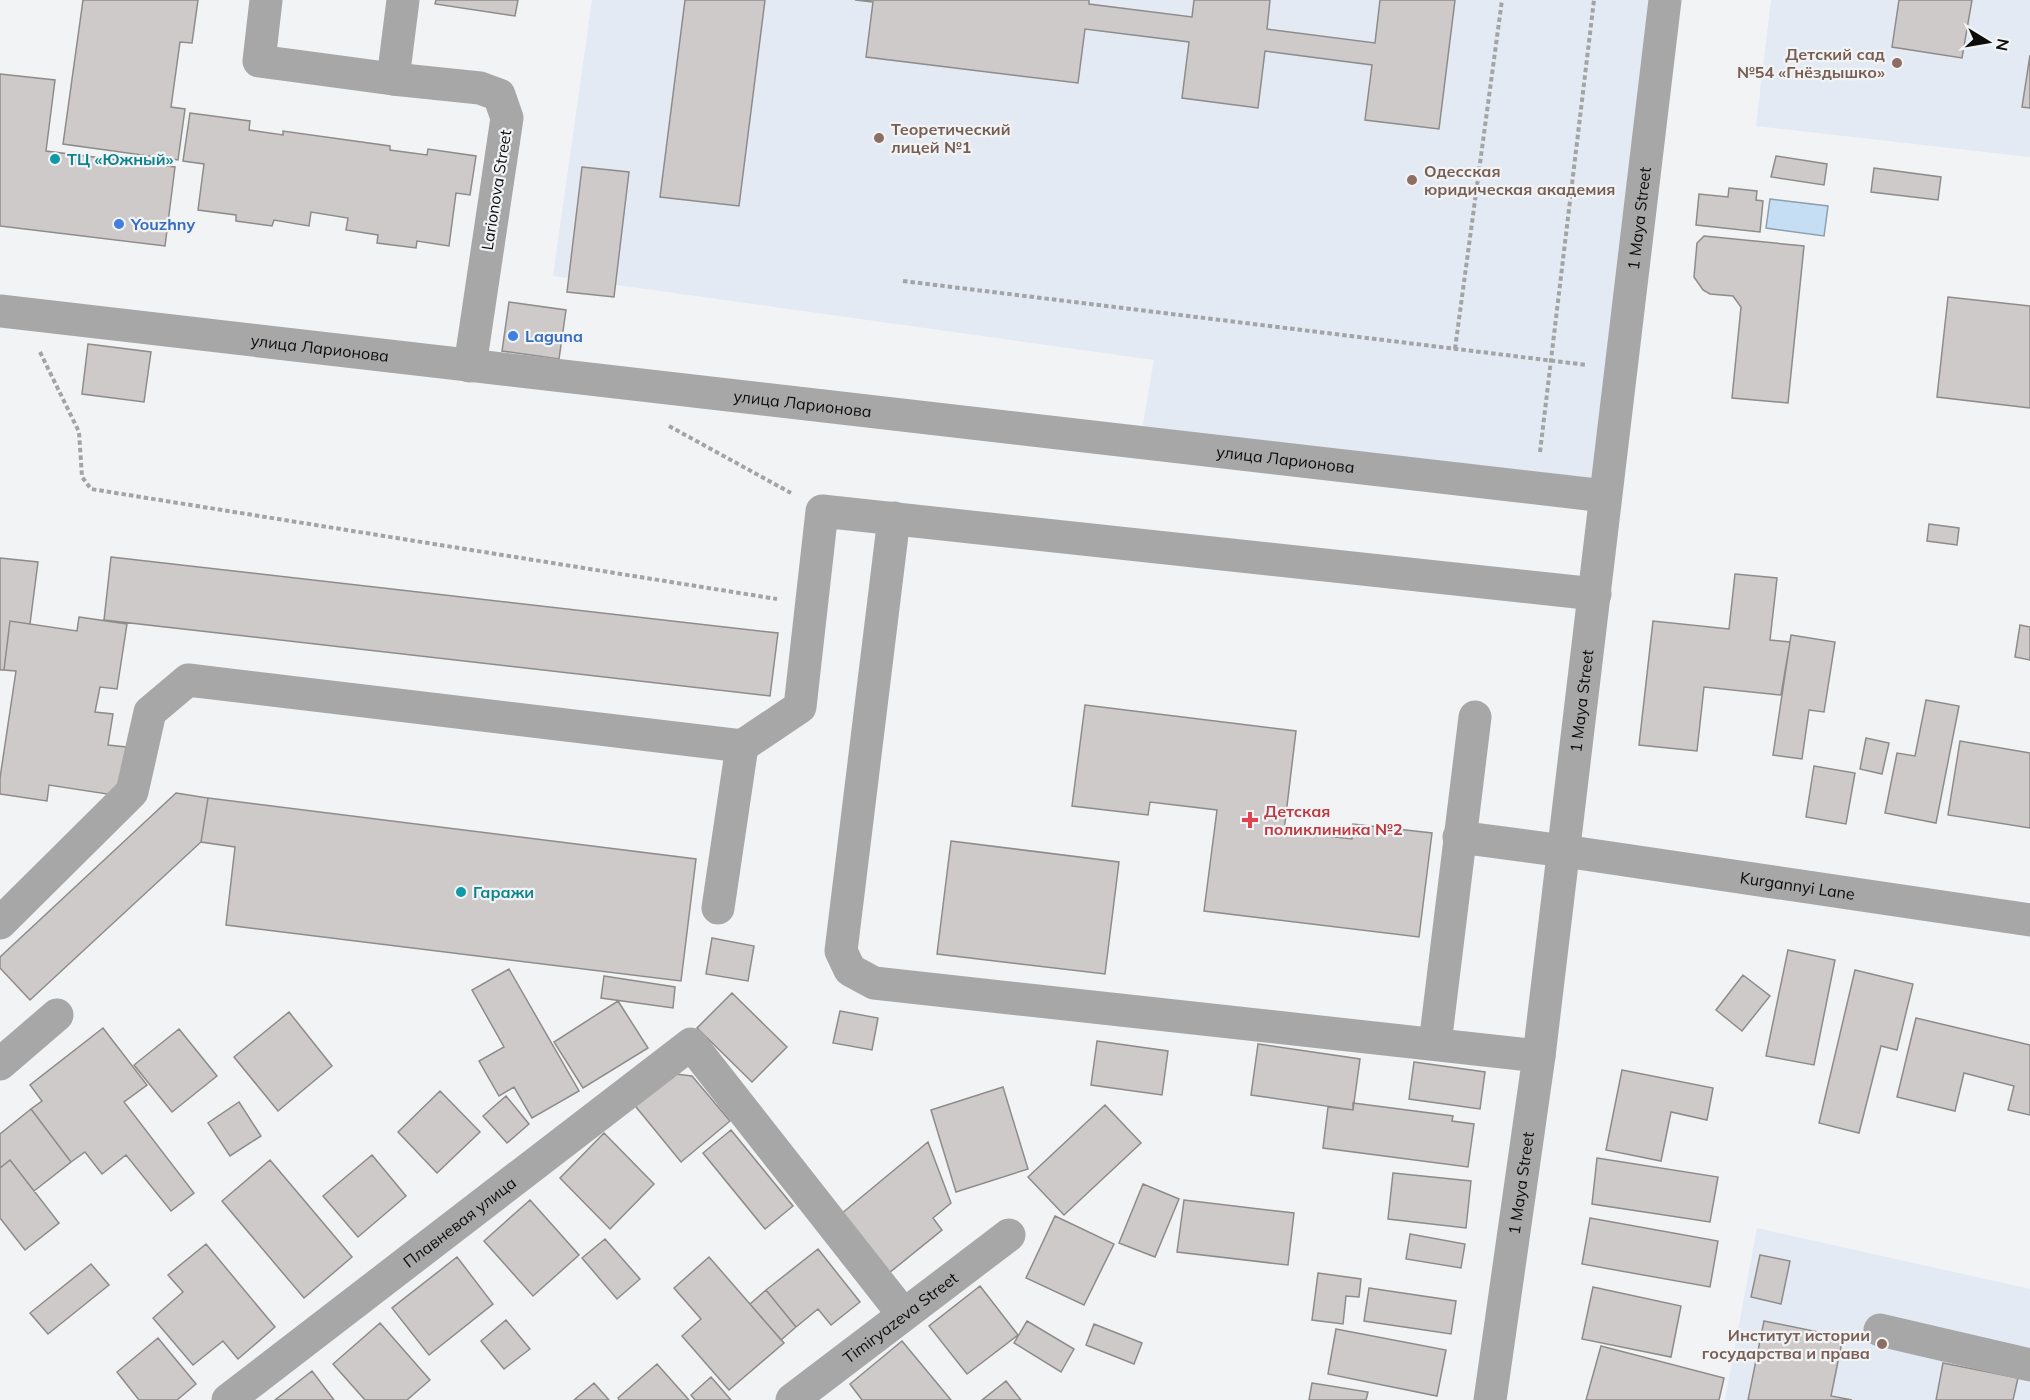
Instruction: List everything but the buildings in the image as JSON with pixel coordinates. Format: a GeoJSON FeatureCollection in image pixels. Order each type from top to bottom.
{"type":"FeatureCollection","features":[{"type":"Feature","properties":{"kind":"street"},"geometry":{"type":"LineString","coordinates":[[266,0],[259,61],[393,79],[403,0]]}},
{"type":"Feature","properties":{"kind":"street","name":"1 Maya Street"},"geometry":{"type":"LineString","coordinates":[[1490,1400],[1539,1056],[1665,0]]}},
{"type":"Feature","properties":{"kind":"street","name":"Larionova Street"},"geometry":{"type":"LineString","coordinates":[[393,79],[480,88],[499,95],[507,118],[470,366]]}},
{"type":"Feature","properties":{"kind":"street","name":"улица Ларионова"},"geometry":{"type":"LineString","coordinates":[[11,312],[1605,496]]}},
{"type":"Feature","properties":{"kind":"street"},"geometry":{"type":"LineString","coordinates":[[0,923],[132,792],[150,712],[188,680],[742,746],[800,707],[822,510],[1594,594]]}},
{"type":"Feature","properties":{"kind":"street"},"geometry":{"type":"LineString","coordinates":[[894,518],[841,951],[850,970],[874,983],[1539,1056]]}},
{"type":"Feature","properties":{"kind":"street"},"geometry":{"type":"LineString","coordinates":[[1435,1044],[1475,717]]}},
{"type":"Feature","properties":{"kind":"street"},"geometry":{"type":"LineString","coordinates":[[718,908],[742,746]]}},
{"type":"Feature","properties":{"kind":"street","name":"Kurgannyi Lane"},"geometry":{"type":"LineString","coordinates":[[1460,837],[2030,920]]}},
{"type":"Feature","properties":{"kind":"street"},"geometry":{"type":"LineString","coordinates":[[0,1064],[57,1015]]}},
{"type":"Feature","properties":{"kind":"street","name":"Плавневая улица"},"geometry":{"type":"LineString","coordinates":[[228,1400],[691,1044],[903,1314]]}},
{"type":"Feature","properties":{"kind":"street","name":"Timiryazeva Street"},"geometry":{"type":"LineString","coordinates":[[792,1400],[1009,1235]]}},
{"type":"Feature","properties":{"kind":"street"},"geometry":{"type":"LineString","coordinates":[[1880,1330],[2030,1365]]}},
{"type":"Feature","properties":{"kind":"path"},"geometry":{"type":"LineString","coordinates":[[1455,349],[1502,0]]}},
{"type":"Feature","properties":{"kind":"path"},"geometry":{"type":"LineString","coordinates":[[1536,488],[1594,0]]}},
{"type":"Feature","properties":{"kind":"path"},"geometry":{"type":"LineString","coordinates":[[903,281],[1621,369]]}},
{"type":"Feature","properties":{"kind":"path"},"geometry":{"type":"LineString","coordinates":[[11,312],[79,432],[82,477],[91,489],[811,605]]}},
{"type":"Feature","properties":{"kind":"path"},"geometry":{"type":"LineString","coordinates":[[667,425],[822,510]]}},
{"type":"Feature","properties":{"kind":"shaded area"},"geometry":{"type":"Polygon","coordinates":[[[592,0],[1665,0],[1605,496],[1140,442],[1154,360],[553,276],[592,0]]]}},
{"type":"Feature","properties":{"kind":"shaded area","name":"Детский сад №54 «Гнёздышко»"},"geometry":{"type":"Polygon","coordinates":[[[1771,0],[2030,0],[2030,157],[1756,126],[1771,0]]]}},
{"type":"Feature","properties":{"kind":"shaded area","name":"Институт истории государства и права"},"geometry":{"type":"Polygon","coordinates":[[[1757,1228],[2030,1289],[2030,1400],[1725,1400],[1757,1228]]]}},
{"type":"Feature","properties":{"kind":"water"},"geometry":{"type":"Polygon","coordinates":[[[1770,199],[1828,206],[1824,236],[1766,228],[1770,199]]]}},
{"type":"Feature","properties":{"kind":"place","name":"Детский сад №54 «Гнёздышко»"},"geometry":{"type":"Point","coordinates":[1897,63]}},
{"type":"Feature","properties":{"kind":"place","name":"Теоретический лицей №1"},"geometry":{"type":"Point","coordinates":[879,138]}},
{"type":"Feature","properties":{"kind":"place","name":"ТЦ «Южный»"},"geometry":{"type":"Point","coordinates":[55,159]}},
{"type":"Feature","properties":{"kind":"place","name":"Одесская юридическая академия"},"geometry":{"type":"Point","coordinates":[1412,180]}},
{"type":"Feature","properties":{"kind":"place","name":"Youzhny"},"geometry":{"type":"Point","coordinates":[119,224]}},
{"type":"Feature","properties":{"kind":"place","name":"Laguna"},"geometry":{"type":"Point","coordinates":[513,336]}},
{"type":"Feature","properties":{"kind":"place","name":"Детская поликлиника №2"},"geometry":{"type":"Point","coordinates":[1250,820]}},
{"type":"Feature","properties":{"kind":"place","name":"Гаражи"},"geometry":{"type":"Point","coordinates":[461,892]}},
{"type":"Feature","properties":{"kind":"place","name":"Институт истории государства и права"},"geometry":{"type":"Point","coordinates":[1882,1344]}}]}
